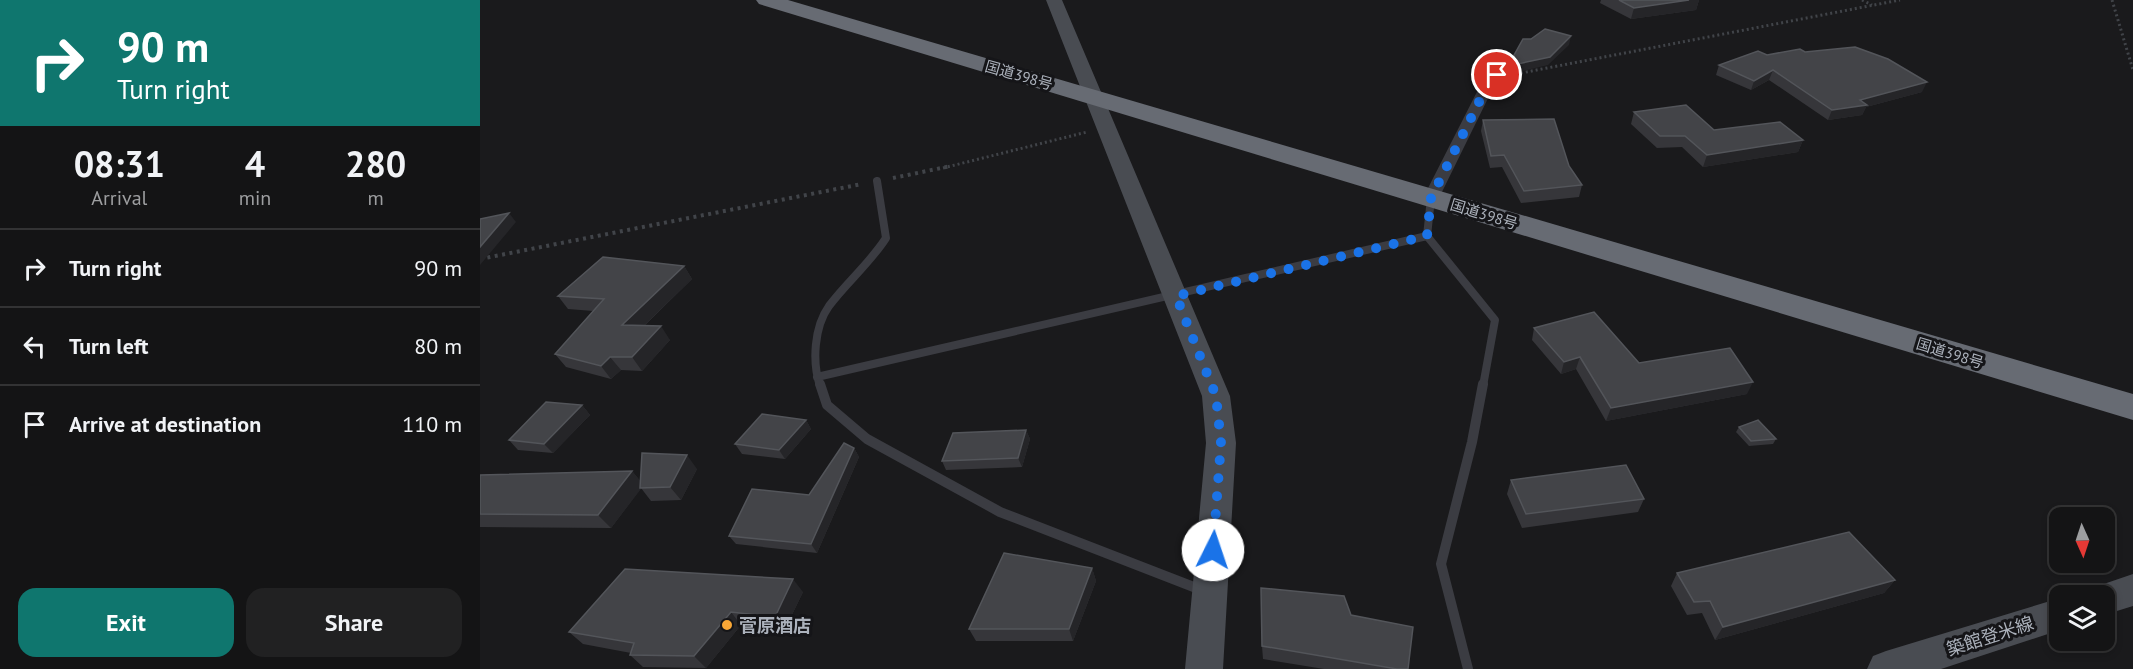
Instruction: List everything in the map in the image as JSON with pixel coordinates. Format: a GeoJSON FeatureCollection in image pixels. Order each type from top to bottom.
{"type":"FeatureCollection","features":[{"type":"Feature","properties":{"kind":"highway","name":"国道398号"},"geometry":{"type":"LineString","coordinates":[[766,0],[2133,407]]}},
{"type":"Feature","properties":{"kind":"street"},"geometry":{"type":"LineString","coordinates":[[1054,0],[1108,127],[1216,396],[1221,443],[1204,669]]}},
{"type":"Feature","properties":{"kind":"street"},"geometry":{"type":"LineString","coordinates":[[1431,198],[1490,80],[1497,75]]}},
{"type":"Feature","properties":{"kind":"street"},"geometry":{"type":"LineString","coordinates":[[2115,596],[2133,590]]}},
{"type":"Feature","properties":{"kind":"street","name":"築館登米線"},"geometry":{"type":"LineString","coordinates":[[1886,669],[2049,617]]}},
{"type":"Feature","properties":{"kind":"lane"},"geometry":{"type":"LineString","coordinates":[[877,181],[886,238],[875,255],[828,307],[816,342],[817,377],[827,405],[867,439],[1000,513],[1209,593]]}},
{"type":"Feature","properties":{"kind":"lane"},"geometry":{"type":"LineString","coordinates":[[1431,198],[1427,236],[1495,320],[1472,442],[1441,564],[1467,669]]}},
{"type":"Feature","properties":{"kind":"lane"},"geometry":{"type":"LineString","coordinates":[[817,377],[1176,296],[1427,236]]}},
{"type":"Feature","properties":{"kind":"path"},"geometry":{"type":"LineString","coordinates":[[1862,0],[1873,6]]}},
{"type":"Feature","properties":{"kind":"path"},"geometry":{"type":"LineString","coordinates":[[1497,75],[1528,73],[1900,0]]}},
{"type":"Feature","properties":{"kind":"path"},"geometry":{"type":"LineString","coordinates":[[2112,0],[2133,70]]}},
{"type":"Feature","properties":{"kind":"path"},"geometry":{"type":"LineString","coordinates":[[480,259],[958,165],[1108,127]]}},
{"type":"Feature","properties":{"kind":"building"},"geometry":{"type":"Polygon","coordinates":[[[1619,0],[1689,0],[1634,8],[1619,0]]]}},
{"type":"Feature","properties":{"kind":"building"},"geometry":{"type":"Polygon","coordinates":[[[1545,29],[1571,36],[1550,57],[1508,66],[1523,39],[1531,39],[1545,29]]]}},
{"type":"Feature","properties":{"kind":"building"},"geometry":{"type":"Polygon","coordinates":[[[1855,47],[1888,59],[1927,82],[1860,100],[1867,105],[1832,110],[1773,70],[1754,81],[1719,65],[1758,51],[1767,55],[1800,49],[1805,52],[1855,47]]]}},
{"type":"Feature","properties":{"kind":"building"},"geometry":{"type":"Polygon","coordinates":[[[1686,105],[1714,130],[1780,122],[1803,140],[1707,155],[1685,136],[1660,136],[1634,112],[1686,105]]]}},
{"type":"Feature","properties":{"kind":"building"},"geometry":{"type":"Polygon","coordinates":[[[1554,119],[1569,166],[1582,185],[1524,191],[1504,155],[1491,156],[1483,120],[1554,119]]]}},
{"type":"Feature","properties":{"kind":"building"},"geometry":{"type":"Polygon","coordinates":[[[509,213],[480,247],[480,219],[509,213]]]}},
{"type":"Feature","properties":{"kind":"building"},"geometry":{"type":"Polygon","coordinates":[[[603,257],[684,266],[622,325],[661,326],[632,357],[610,357],[601,366],[555,354],[604,299],[558,296],[603,257]]]}},
{"type":"Feature","properties":{"kind":"building"},"geometry":{"type":"Polygon","coordinates":[[[1594,312],[1639,363],[1730,348],[1753,382],[1611,408],[1580,357],[1564,362],[1534,328],[1594,312]]]}},
{"type":"Feature","properties":{"kind":"building"},"geometry":{"type":"Polygon","coordinates":[[[546,402],[582,405],[544,444],[509,440],[546,402]]]}},
{"type":"Feature","properties":{"kind":"building"},"geometry":{"type":"Polygon","coordinates":[[[762,414],[806,420],[779,450],[735,444],[762,414]]]}},
{"type":"Feature","properties":{"kind":"building"},"geometry":{"type":"Polygon","coordinates":[[[1758,420],[1776,439],[1751,441],[1739,427],[1758,420]]]}},
{"type":"Feature","properties":{"kind":"building"},"geometry":{"type":"Polygon","coordinates":[[[1026,430],[1018,458],[942,461],[953,433],[1026,430]]]}},
{"type":"Feature","properties":{"kind":"building"},"geometry":{"type":"Polygon","coordinates":[[[844,443],[854,448],[811,544],[729,536],[752,489],[809,495],[844,443]]]}},
{"type":"Feature","properties":{"kind":"building"},"geometry":{"type":"Polygon","coordinates":[[[642,453],[687,455],[670,487],[640,488],[642,453]]]}},
{"type":"Feature","properties":{"kind":"building"},"geometry":{"type":"Polygon","coordinates":[[[1626,465],[1644,499],[1526,514],[1511,480],[1626,465]]]}},
{"type":"Feature","properties":{"kind":"building"},"geometry":{"type":"Polygon","coordinates":[[[632,471],[598,515],[480,514],[480,475],[632,471]]]}},
{"type":"Feature","properties":{"kind":"building"},"geometry":{"type":"Polygon","coordinates":[[[1849,532],[1895,580],[1723,627],[1710,601],[1694,602],[1677,573],[1849,532]]]}},
{"type":"Feature","properties":{"kind":"building"},"geometry":{"type":"Polygon","coordinates":[[[1004,553],[1092,568],[1069,629],[969,629],[1004,553]]]}},
{"type":"Feature","properties":{"kind":"building"},"geometry":{"type":"Polygon","coordinates":[[[625,569],[793,579],[775,617],[731,612],[694,656],[630,655],[634,643],[569,632],[625,569]]]}},
{"type":"Feature","properties":{"kind":"building"},"geometry":{"type":"Polygon","coordinates":[[[1261,588],[1344,596],[1351,615],[1413,627],[1408,669],[1262,646],[1261,588]]]}},
{"type":"Feature","properties":{"kind":"place","name":"菅原酒店"},"geometry":{"type":"Point","coordinates":[727,625]}},
{"type":"Feature","properties":{"kind":"route"},"geometry":{"type":"LineString","coordinates":[[1213,550],[1221,443],[1216,396],[1176,296],[1427,236],[1431,198],[1490,80],[1497,75]]}}]}
